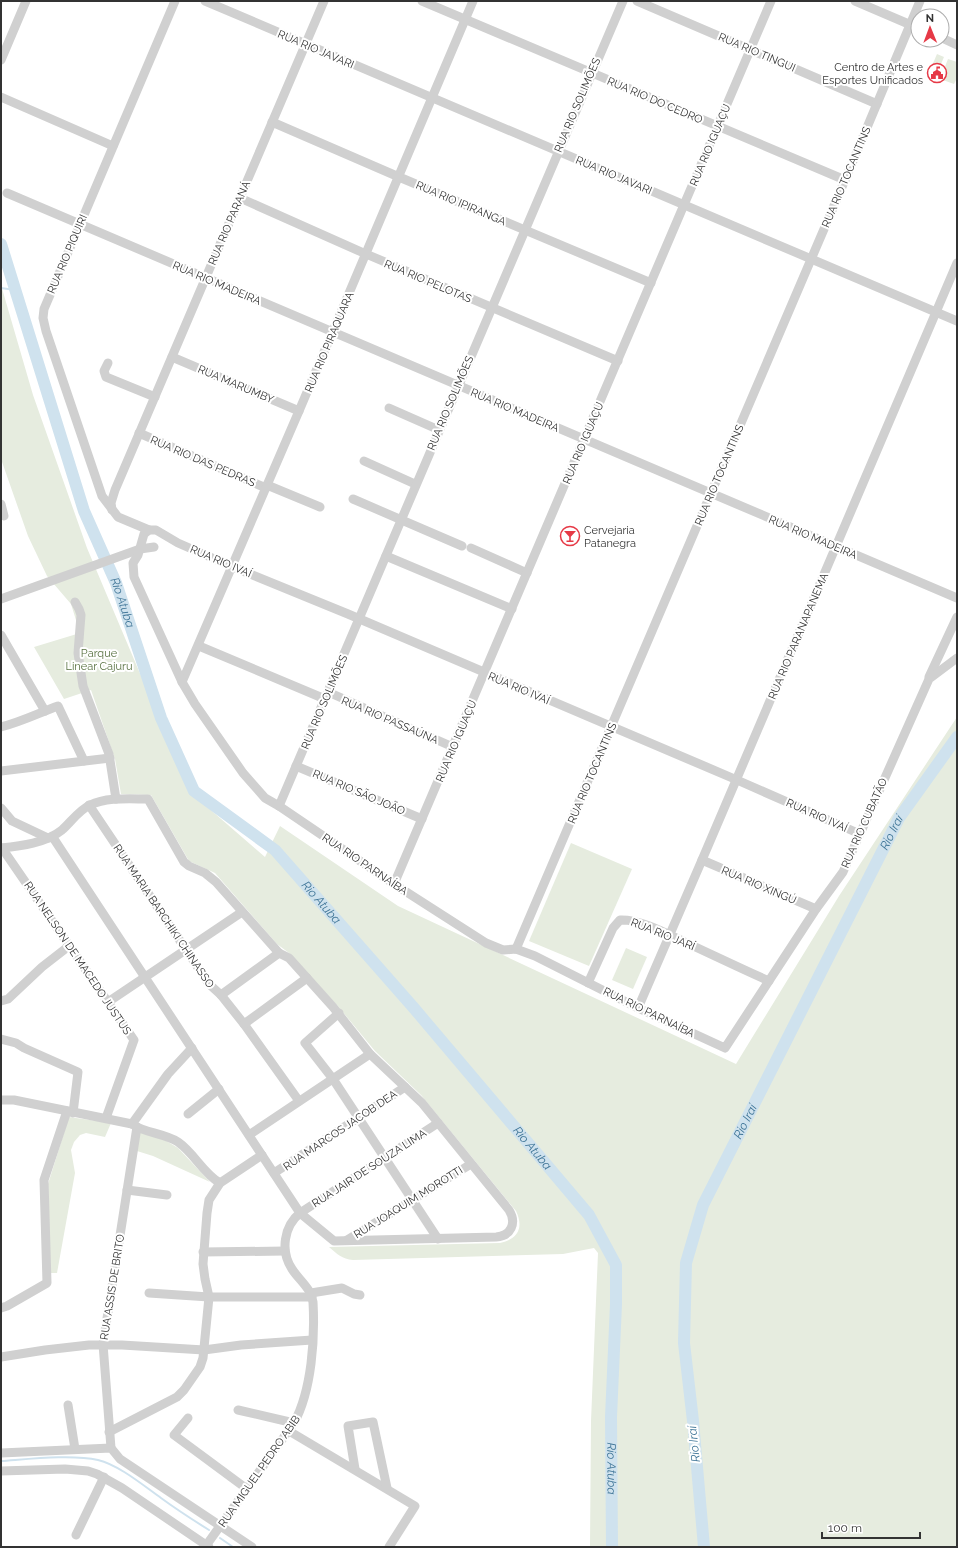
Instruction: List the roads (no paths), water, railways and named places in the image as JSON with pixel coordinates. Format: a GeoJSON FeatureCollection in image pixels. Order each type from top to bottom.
{"type":"FeatureCollection","features":[{"type":"Feature","properties":{"kind":"street"},"geometry":{"type":"LineString","coordinates":[[1,60],[26,1]]}},
{"type":"Feature","properties":{"kind":"street","name":"RUA RIO PIQUIRI"},"geometry":{"type":"LineString","coordinates":[[113,511],[102,496],[99,488],[46,331],[43,318],[44,309],[175,1]]}},
{"type":"Feature","properties":{"kind":"street","name":"RUA RIO JAVARI"},"geometry":{"type":"LineString","coordinates":[[205,1],[957,322]]}},
{"type":"Feature","properties":{"kind":"street","name":"RUA RIO PARANÁ"},"geometry":{"type":"LineString","coordinates":[[113,511],[111,498],[324,1]]}},
{"type":"Feature","properties":{"kind":"street","name":"RUA RIO DO CEDRO"},"geometry":{"type":"LineString","coordinates":[[422,1],[845,180]]}},
{"type":"Feature","properties":{"kind":"street","name":"RUA RIO PIRAQUARA"},"geometry":{"type":"LineString","coordinates":[[182,682],[199,646],[300,411],[473,1]]}},
{"type":"Feature","properties":{"kind":"street","name":"RUA RIO SOLIMÕES"},"geometry":{"type":"LineString","coordinates":[[279,806],[622,1]]}},
{"type":"Feature","properties":{"kind":"street","name":"RUA RIO TINGUI"},"geometry":{"type":"LineString","coordinates":[[638,1],[877,104]]}},
{"type":"Feature","properties":{"kind":"street","name":"RUA RIO IGUAÇU"},"geometry":{"type":"LineString","coordinates":[[394,884],[454,747],[771,1]]}},
{"type":"Feature","properties":{"kind":"street"},"geometry":{"type":"LineString","coordinates":[[855,1],[910,24]]}},
{"type":"Feature","properties":{"kind":"street","name":"RUA RIO TOCANTINS"},"geometry":{"type":"LineString","coordinates":[[516,949],[877,104],[910,34]]}},
{"type":"Feature","properties":{"kind":"street"},"geometry":{"type":"LineString","coordinates":[[1,97],[113,146]]}},
{"type":"Feature","properties":{"kind":"street","name":"RUA RIO IPIRANGA"},"geometry":{"type":"LineString","coordinates":[[272,122],[651,283]]}},
{"type":"Feature","properties":{"kind":"street","name":"RUA RIO MADEIRA"},"geometry":{"type":"LineString","coordinates":[[7,193],[957,598]]}},
{"type":"Feature","properties":{"kind":"street","name":"RUA RIO PELOTAS"},"geometry":{"type":"LineString","coordinates":[[240,198],[366,254],[618,361]]}},
{"type":"Feature","properties":{"kind":"street","name":"RUA RIO PARANAPANEMA"},"geometry":{"type":"LineString","coordinates":[[638,1008],[957,264]]}},
{"type":"Feature","properties":{"kind":"street","name":"RUA MARUMBY"},"geometry":{"type":"LineString","coordinates":[[172,357],[300,411]]}},
{"type":"Feature","properties":{"kind":"street"},"geometry":{"type":"LineString","coordinates":[[108,363],[104,371],[106,377],[155,397]]}},
{"type":"Feature","properties":{"kind":"street"},"geometry":{"type":"LineString","coordinates":[[389,408],[439,430]]}},
{"type":"Feature","properties":{"kind":"street","name":"RUA RIO DAS PEDRAS"},"geometry":{"type":"LineString","coordinates":[[139,433],[320,507]]}},
{"type":"Feature","properties":{"kind":"street"},"geometry":{"type":"LineString","coordinates":[[364,462],[415,484]]}},
{"type":"Feature","properties":{"kind":"street"},"geometry":{"type":"LineString","coordinates":[[353,499],[462,546]]}},
{"type":"Feature","properties":{"kind":"street"},"geometry":{"type":"LineString","coordinates":[[1,504],[4,516]]}},
{"type":"Feature","properties":{"kind":"street"},"geometry":{"type":"LineString","coordinates":[[113,511],[118,517],[146,533]]}},
{"type":"Feature","properties":{"kind":"street","name":"RUA RIO IVAÍ"},"geometry":{"type":"LineString","coordinates":[[146,533],[156,530],[178,543],[232,567],[359,619],[860,834]]}},
{"type":"Feature","properties":{"kind":"street"},"geometry":{"type":"LineString","coordinates":[[146,533],[143,540],[148,546],[157,545],[161,538],[158,532]]}},
{"type":"Feature","properties":{"kind":"street"},"geometry":{"type":"LineString","coordinates":[[140,549],[146,533]]}},
{"type":"Feature","properties":{"kind":"street","name":"RUA RIO IVAÍ"},"geometry":{"type":"LineString","coordinates":[[1,598],[140,549],[157,545],[178,543]]}},
{"type":"Feature","properties":{"kind":"street"},"geometry":{"type":"LineString","coordinates":[[471,548],[528,573]]}},
{"type":"Feature","properties":{"kind":"street","name":"RUA RIO PARNAÍBA"},"geometry":{"type":"LineString","coordinates":[[140,549],[133,563],[134,577],[182,682],[195,704],[243,773],[265,798],[486,943],[503,950],[516,949],[534,956],[638,1008],[725,1048]]}},
{"type":"Feature","properties":{"kind":"street"},"geometry":{"type":"LineString","coordinates":[[386,556],[512,609]]}},
{"type":"Feature","properties":{"kind":"street"},"geometry":{"type":"LineString","coordinates":[[75,602],[81,615],[78,653],[83,686],[110,758],[116,799]]}},
{"type":"Feature","properties":{"kind":"street"},"geometry":{"type":"LineString","coordinates":[[929,679],[957,617]]}},
{"type":"Feature","properties":{"kind":"street"},"geometry":{"type":"LineString","coordinates":[[1,634],[45,711]]}},
{"type":"Feature","properties":{"kind":"street","name":"RUA RIO PASSAÚNA"},"geometry":{"type":"LineString","coordinates":[[199,646],[454,747]]}},
{"type":"Feature","properties":{"kind":"street","name":"RUA RIO CUBATÃO"},"geometry":{"type":"LineString","coordinates":[[725,1048],[816,909],[843,872],[929,679],[957,658]]}},
{"type":"Feature","properties":{"kind":"street"},"geometry":{"type":"LineString","coordinates":[[1,727],[18,723],[58,706],[84,761]]}},
{"type":"Feature","properties":{"kind":"street"},"geometry":{"type":"LineString","coordinates":[[1,771],[110,758]]}},
{"type":"Feature","properties":{"kind":"street","name":"RUA RIO SÃO JOÃO"},"geometry":{"type":"LineString","coordinates":[[296,766],[422,819]]}},
{"type":"Feature","properties":{"kind":"street"},"geometry":{"type":"LineString","coordinates":[[1,808],[12,821],[50,837],[145,977],[300,1213],[334,1241],[500,1237],[508,1233],[512,1227],[512,1218],[509,1210],[422,1103],[370,1054],[339,1013],[289,958],[279,953],[211,877],[186,864],[148,799],[116,799],[89,805],[62,830],[50,837],[20,846],[2,848]]}},
{"type":"Feature","properties":{"kind":"street","name":"RUA MARIA BARCHIKI CHINASSO"},"geometry":{"type":"LineString","coordinates":[[89,805],[209,984],[221,995],[244,1024],[299,1101]]}},
{"type":"Feature","properties":{"kind":"street","name":"RUA NELSON DE MACEDO JUSTUS"},"geometry":{"type":"LineString","coordinates":[[2,848],[134,1040],[106,1118]]}},
{"type":"Feature","properties":{"kind":"street","name":"RUA RIO XINGÚ"},"geometry":{"type":"LineString","coordinates":[[702,860],[816,909]]}},
{"type":"Feature","properties":{"kind":"street"},"geometry":{"type":"LineString","coordinates":[[108,1002],[242,912]]}},
{"type":"Feature","properties":{"kind":"street","name":"RUA RIO JARÍ"},"geometry":{"type":"LineString","coordinates":[[588,983],[613,928],[620,920],[628,919],[670,936],[769,981]]}},
{"type":"Feature","properties":{"kind":"street"},"geometry":{"type":"LineString","coordinates":[[1,1001],[8,1000],[42,967],[69,946]]}},
{"type":"Feature","properties":{"kind":"street"},"geometry":{"type":"LineString","coordinates":[[221,995],[279,953]]}},
{"type":"Feature","properties":{"kind":"street"},"geometry":{"type":"LineString","coordinates":[[244,1024],[307,978]]}},
{"type":"Feature","properties":{"kind":"street"},"geometry":{"type":"LineString","coordinates":[[339,1013],[305,1043],[333,1079],[438,1239]]}},
{"type":"Feature","properties":{"kind":"street"},"geometry":{"type":"LineString","coordinates":[[1,1039],[16,1043],[78,1072],[70,1112],[44,1180],[47,1283],[1,1308]]}},
{"type":"Feature","properties":{"kind":"street","name":"RUA ASSIS DE BRITO"},"geometry":{"type":"LineString","coordinates":[[110,1448],[103,1344],[127,1190],[134,1126],[168,1074],[192,1048]]}},
{"type":"Feature","properties":{"kind":"street"},"geometry":{"type":"LineString","coordinates":[[249,1135],[370,1054]]}},
{"type":"Feature","properties":{"kind":"street","name":"RUA MARCOS JACOB DEA"},"geometry":{"type":"LineString","coordinates":[[274,1173],[405,1087]]}},
{"type":"Feature","properties":{"kind":"street"},"geometry":{"type":"LineString","coordinates":[[188,1114],[219,1089]]}},
{"type":"Feature","properties":{"kind":"street"},"geometry":{"type":"LineString","coordinates":[[1,1100],[14,1100],[106,1118],[165,1136],[180,1144],[209,1175],[220,1183]]}},
{"type":"Feature","properties":{"kind":"street","name":"RUA JAIR DE SOUZA LIMA"},"geometry":{"type":"LineString","coordinates":[[300,1213],[438,1123]]}},
{"type":"Feature","properties":{"kind":"street"},"geometry":{"type":"LineString","coordinates":[[109,1432],[172,1400],[180,1394],[200,1367],[204,1350],[209,1297],[203,1271],[203,1252],[208,1206],[212,1194],[220,1183],[262,1155]]}},
{"type":"Feature","properties":{"kind":"street","name":"RUA JOAQUIM MOROTTI"},"geometry":{"type":"LineString","coordinates":[[346,1241],[471,1164]]}},
{"type":"Feature","properties":{"kind":"street"},"geometry":{"type":"LineString","coordinates":[[127,1190],[167,1195]]}},
{"type":"Feature","properties":{"kind":"street"},"geometry":{"type":"LineString","coordinates":[[300,1213],[295,1217],[288,1229],[285,1251],[290,1267],[312,1295]]}},
{"type":"Feature","properties":{"kind":"street"},"geometry":{"type":"LineString","coordinates":[[203,1252],[285,1251]]}},
{"type":"Feature","properties":{"kind":"street"},"geometry":{"type":"LineString","coordinates":[[150,1293],[209,1297],[312,1295],[342,1288],[354,1294],[360,1295]]}},
{"type":"Feature","properties":{"kind":"street","name":"RUA MIGUEL PEDRO ABIB"},"geometry":{"type":"LineString","coordinates":[[207,1546],[294,1423],[302,1408],[306,1392],[312,1340],[314,1308],[312,1295]]}},
{"type":"Feature","properties":{"kind":"street"},"geometry":{"type":"LineString","coordinates":[[1,1357],[57,1348],[103,1344],[204,1350],[241,1345],[312,1340]]}},
{"type":"Feature","properties":{"kind":"street"},"geometry":{"type":"LineString","coordinates":[[68,1405],[75,1450]]}},
{"type":"Feature","properties":{"kind":"street"},"geometry":{"type":"LineString","coordinates":[[238,1410],[294,1423]]}},
{"type":"Feature","properties":{"kind":"street"},"geometry":{"type":"LineString","coordinates":[[188,1418],[174,1435],[247,1489]]}},
{"type":"Feature","properties":{"kind":"street"},"geometry":{"type":"LineString","coordinates":[[355,1469],[348,1426],[373,1422],[387,1488]]}},
{"type":"Feature","properties":{"kind":"street"},"geometry":{"type":"LineString","coordinates":[[288,1431],[355,1469],[415,1506],[389,1547]]}},
{"type":"Feature","properties":{"kind":"street"},"geometry":{"type":"LineString","coordinates":[[1,1453],[110,1448],[120,1459],[252,1547]]}},
{"type":"Feature","properties":{"kind":"street"},"geometry":{"type":"LineString","coordinates":[[1,1471],[66,1469],[88,1472],[104,1477],[207,1546]]}},
{"type":"Feature","properties":{"kind":"street"},"geometry":{"type":"LineString","coordinates":[[76,1535],[104,1477]]}},
{"type":"Feature","properties":{"kind":"waterway","name":"Rio Atuba"},"geometry":{"type":"LineString","coordinates":[[1,244],[84,511],[116,583],[161,718],[194,791],[275,850],[413,1007],[589,1215],[616,1265],[616,1304],[611,1417],[612,1547]]}},
{"type":"Feature","properties":{"kind":"waterway"},"geometry":{"type":"LineString","coordinates":[[1,288],[15,290]]}},
{"type":"Feature","properties":{"kind":"waterway","name":"Rio Iraí"},"geometry":{"type":"LineString","coordinates":[[704,1547],[693,1421],[684,1343],[686,1263],[703,1205],[899,818],[957,737]]}},
{"type":"Feature","properties":{"kind":"waterway"},"geometry":{"type":"LineString","coordinates":[[1,1461],[63,1457],[98,1460],[114,1466],[131,1476],[209,1530]]}},
{"type":"Feature","properties":{"kind":"waterway"},"geometry":{"type":"LineString","coordinates":[[220,1538],[233,1547]]}},
{"type":"Feature","properties":{"kind":"place","name":"Centro de Artes e Esportes Unificados"},"geometry":{"type":"Point","coordinates":[937,73]}},
{"type":"Feature","properties":{"kind":"place","name":"Cervejaria Patanegra"},"geometry":{"type":"Point","coordinates":[570,536]}},
{"type":"Feature","properties":{"kind":"park label","name":"Parque Linear Cajuru"},"geometry":{"type":"Point","coordinates":[99,659]}}]}
